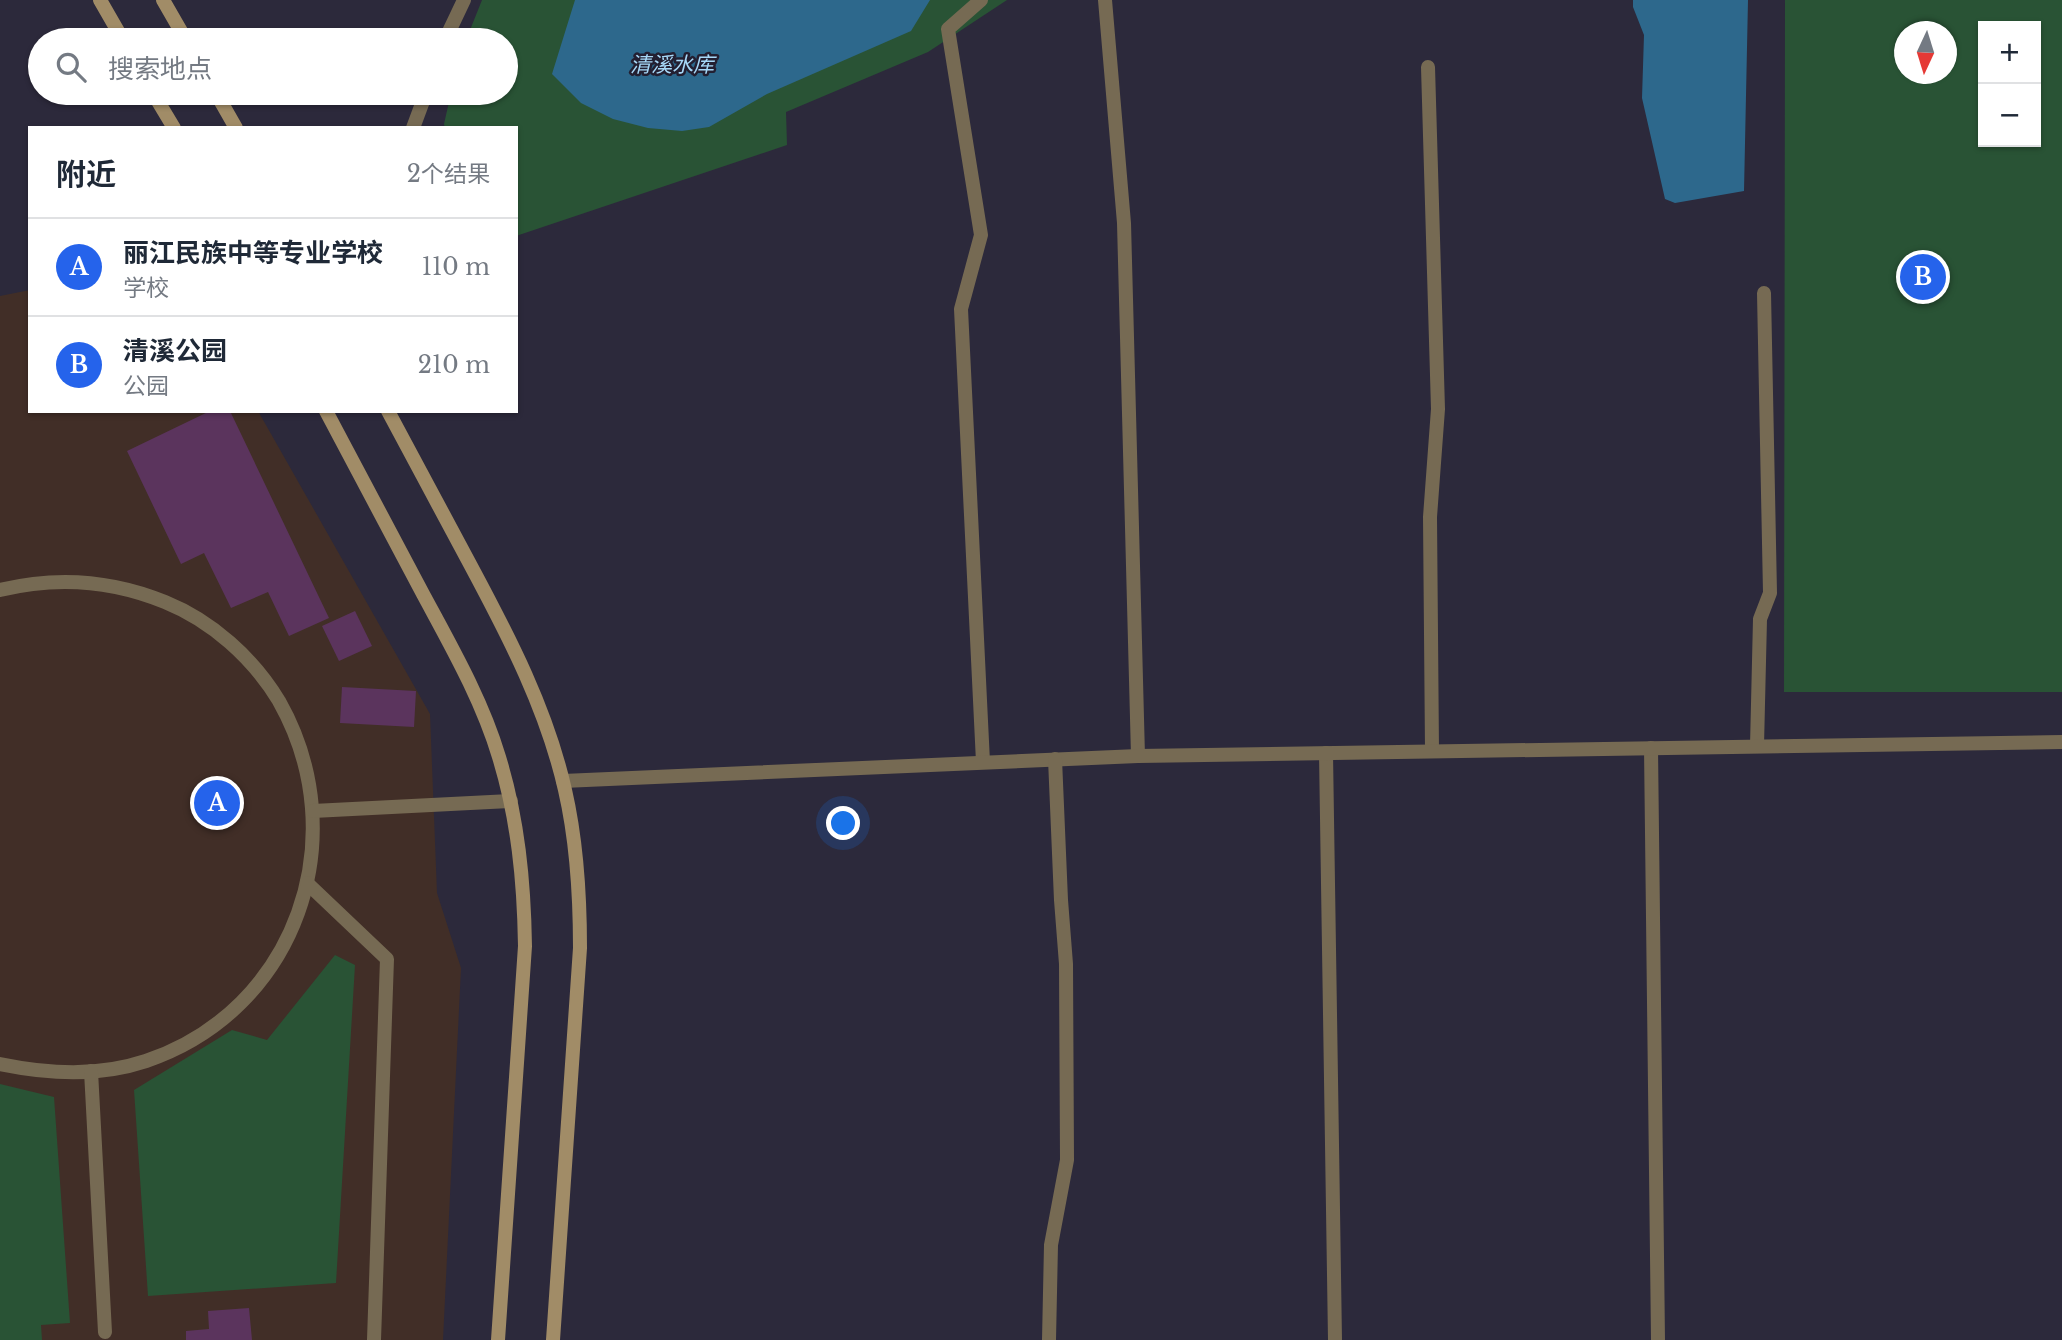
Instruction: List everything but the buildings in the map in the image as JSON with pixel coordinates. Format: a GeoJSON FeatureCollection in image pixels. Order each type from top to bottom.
{"type":"FeatureCollection","features":[{"type":"Feature","properties":{"kind":"street"},"geometry":{"type":"LineString","coordinates":[[100,0],[116,28]]}},
{"type":"Feature","properties":{"kind":"street"},"geometry":{"type":"LineString","coordinates":[[163,0],[179,28]]}},
{"type":"Feature","properties":{"kind":"street"},"geometry":{"type":"LineString","coordinates":[[451,28],[464,0]]}},
{"type":"Feature","properties":{"kind":"street"},"geometry":{"type":"LineString","coordinates":[[981,0],[948,29],[981,235],[961,309],[984,762]]}},
{"type":"Feature","properties":{"kind":"street"},"geometry":{"type":"LineString","coordinates":[[1105,0],[1124,223],[1138,756]]}},
{"type":"Feature","properties":{"kind":"street"},"geometry":{"type":"LineString","coordinates":[[1428,67],[1438,409],[1430,517],[1432,751]]}},
{"type":"Feature","properties":{"kind":"street"},"geometry":{"type":"LineString","coordinates":[[160,105],[173,126]]}},
{"type":"Feature","properties":{"kind":"street"},"geometry":{"type":"LineString","coordinates":[[223,105],[235,126]]}},
{"type":"Feature","properties":{"kind":"street"},"geometry":{"type":"LineString","coordinates":[[414,126],[422,105]]}},
{"type":"Feature","properties":{"kind":"street"},"geometry":{"type":"LineString","coordinates":[[1757,747],[1760,620],[1770,593],[1764,293]]}},
{"type":"Feature","properties":{"kind":"street"},"geometry":{"type":"LineString","coordinates":[[327,413],[455,654],[481,709],[498,754],[511,801],[522,873],[525,946],[498,1340]]}},
{"type":"Feature","properties":{"kind":"street"},"geometry":{"type":"LineString","coordinates":[[389,413],[493,607],[532,688],[563,780],[575,841],[580,894],[580,948],[553,1340]]}},
{"type":"Feature","properties":{"kind":"street"},"geometry":{"type":"LineString","coordinates":[[0,590],[24,584],[64,580],[104,583],[143,593],[180,608],[214,629],[244,656],[270,686],[290,721],[304,758],[314,833],[307,883],[301,906],[286,941],[267,973],[223,1018],[181,1046],[110,1070],[72,1073],[34,1071],[0,1064]]}},
{"type":"Feature","properties":{"kind":"street"},"geometry":{"type":"LineString","coordinates":[[563,780],[1138,756],[2062,742]]}},
{"type":"Feature","properties":{"kind":"street"},"geometry":{"type":"LineString","coordinates":[[1651,748],[1658,1340]]}},
{"type":"Feature","properties":{"kind":"street"},"geometry":{"type":"LineString","coordinates":[[1326,753],[1335,1340]]}},
{"type":"Feature","properties":{"kind":"street"},"geometry":{"type":"LineString","coordinates":[[1049,1340],[1051,1245],[1067,1160],[1066,964],[1055,759]]}},
{"type":"Feature","properties":{"kind":"street"},"geometry":{"type":"LineString","coordinates":[[313,811],[511,801]]}},
{"type":"Feature","properties":{"kind":"street"},"geometry":{"type":"LineString","coordinates":[[307,883],[387,959],[374,1340]]}},
{"type":"Feature","properties":{"kind":"street"},"geometry":{"type":"LineString","coordinates":[[91,1072],[105,1332]]}},
{"type":"Feature","properties":{"kind":"shaded area"},"geometry":{"type":"Polygon","coordinates":[[[28,290],[28,413],[259,413],[430,714],[437,893],[461,968],[443,1340],[0,1340],[0,296],[28,290]]]}},
{"type":"Feature","properties":{"kind":"green space"},"geometry":{"type":"Polygon","coordinates":[[[482,0],[1007,0],[928,52],[786,112],[787,145],[518,235],[518,126],[444,124],[448,105],[518,105],[518,28],[471,28],[482,0]]]}},
{"type":"Feature","properties":{"kind":"green space"},"geometry":{"type":"Polygon","coordinates":[[[1785,0],[2062,0],[2062,692],[1784,692],[1785,0]]]}},
{"type":"Feature","properties":{"kind":"green space"},"geometry":{"type":"Polygon","coordinates":[[[335,955],[355,965],[336,1283],[148,1296],[134,1090],[232,1030],[267,1040],[335,955]]]}},
{"type":"Feature","properties":{"kind":"green space"},"geometry":{"type":"Polygon","coordinates":[[[0,1084],[54,1097],[70,1323],[41,1325],[42,1340],[0,1340],[0,1084]]]}},
{"type":"Feature","properties":{"kind":"water","name":"清溪水库"},"geometry":{"type":"Polygon","coordinates":[[[575,0],[930,0],[911,31],[767,94],[709,127],[682,131],[648,128],[613,119],[581,103],[552,74],[575,0]]]}},
{"type":"Feature","properties":{"kind":"water"},"geometry":{"type":"Polygon","coordinates":[[[1633,0],[1748,0],[1744,191],[1675,203],[1665,199],[1642,98],[1644,35],[1633,0]]]}},
{"type":"Feature","properties":{"kind":"place","name":"清溪公园"},"geometry":{"type":"Point","coordinates":[1923,277]}},
{"type":"Feature","properties":{"kind":"place","name":"丽江民族中等专业学校"},"geometry":{"type":"Point","coordinates":[217,803]}}]}
